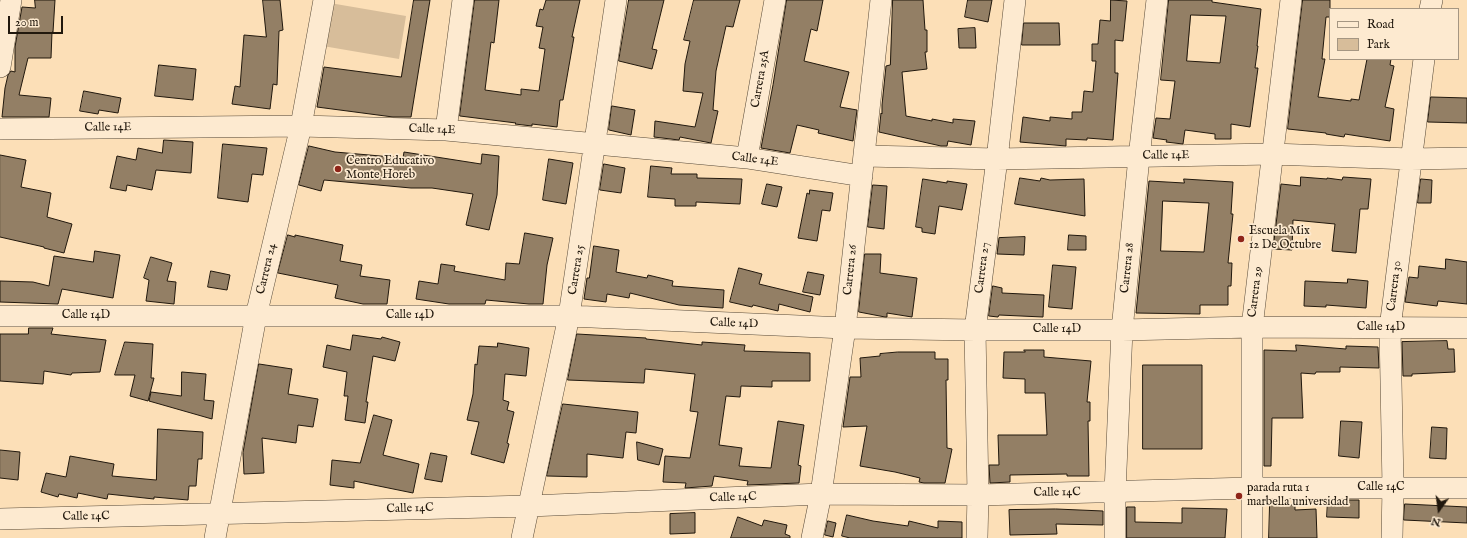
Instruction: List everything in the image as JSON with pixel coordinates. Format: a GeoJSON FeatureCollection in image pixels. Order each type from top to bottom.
{"type":"FeatureCollection","features":[{"type":"Feature","properties":{"kind":"street"},"geometry":{"type":"LineString","coordinates":[[0,67],[11,0]]}},
{"type":"Feature","properties":{"kind":"street","name":"Carrera 24"},"geometry":{"type":"LineString","coordinates":[[215,538],[256,316],[301,126],[324,0]]}},
{"type":"Feature","properties":{"kind":"street"},"geometry":{"type":"LineString","coordinates":[[446,130],[463,0]]}},
{"type":"Feature","properties":{"kind":"street","name":"Carrera 25"},"geometry":{"type":"LineString","coordinates":[[522,538],[570,316],[616,0]]}},
{"type":"Feature","properties":{"kind":"street","name":"Carrera 25A"},"geometry":{"type":"LineString","coordinates":[[747,158],[775,0]]}},
{"type":"Feature","properties":{"kind":"street","name":"Carrera 26"},"geometry":{"type":"LineString","coordinates":[[812,538],[845,328],[881,0]]}},
{"type":"Feature","properties":{"kind":"street","name":"Carrera 27"},"geometry":{"type":"LineString","coordinates":[[977,538],[978,495],[975,330],[997,159],[1015,0]]}},
{"type":"Feature","properties":{"kind":"street","name":"Carrera 28"},"geometry":{"type":"LineString","coordinates":[[1115,538],[1115,492],[1122,330],[1139,157],[1157,0]]}},
{"type":"Feature","properties":{"kind":"street","name":"Carrera 29"},"geometry":{"type":"LineString","coordinates":[[1252,538],[1252,327],[1291,0]]}},
{"type":"Feature","properties":{"kind":"street","name":"Carrera 30"},"geometry":{"type":"LineString","coordinates":[[1392,538],[1393,487],[1390,328],[1424,60]]}},
{"type":"Feature","properties":{"kind":"street","name":"Calle 14E"},"geometry":{"type":"LineString","coordinates":[[0,129],[301,126],[446,130],[747,158],[863,166],[997,159],[1272,154],[1411,159],[1467,158]]}},
{"type":"Feature","properties":{"kind":"street","name":"Calle 14D"},"geometry":{"type":"LineString","coordinates":[[0,316],[570,316],[845,328],[975,330],[1122,330],[1252,327],[1467,328]]}},
{"type":"Feature","properties":{"kind":"street","name":"Calle 14C"},"geometry":{"type":"LineString","coordinates":[[0,519],[528,506],[820,494],[978,495],[1252,488],[1467,488]]}},
{"type":"Feature","properties":{"kind":"green space"},"geometry":{"type":"Polygon","coordinates":[[[324,2],[406,16],[399,59],[317,45],[324,2]]]}},
{"type":"Feature","properties":{"kind":"building"},"geometry":{"type":"Polygon","coordinates":[[[35,0],[55,0],[51,58],[28,58],[19,95],[51,98],[49,117],[2,117],[8,75],[11,71],[15,72],[15,47],[22,7],[35,8],[35,0]]]}},
{"type":"Feature","properties":{"kind":"building"},"geometry":{"type":"Polygon","coordinates":[[[263,0],[280,0],[283,30],[279,31],[277,85],[273,84],[270,109],[232,104],[235,86],[240,87],[244,35],[266,37],[263,0]]]}},
{"type":"Feature","properties":{"kind":"building"},"geometry":{"type":"Polygon","coordinates":[[[414,0],[430,0],[411,117],[393,117],[317,107],[324,67],[401,77],[414,0]]]}},
{"type":"Feature","properties":{"kind":"building"},"geometry":{"type":"Polygon","coordinates":[[[475,0],[499,0],[494,43],[491,42],[485,90],[521,95],[521,89],[539,91],[545,49],[539,48],[543,27],[536,26],[540,9],[543,10],[546,0],[580,0],[572,37],[574,37],[563,100],[560,100],[557,127],[532,124],[532,126],[460,116],[475,0]]]}},
{"type":"Feature","properties":{"kind":"building"},"geometry":{"type":"Polygon","coordinates":[[[629,0],[664,0],[652,49],[657,50],[652,69],[619,61],[629,0]]]}},
{"type":"Feature","properties":{"kind":"building"},"geometry":{"type":"Polygon","coordinates":[[[694,0],[740,0],[733,27],[726,26],[716,71],[713,110],[718,111],[711,143],[680,137],[679,140],[654,137],[655,121],[695,127],[703,93],[683,91],[685,64],[690,41],[684,40],[694,0]]]}},
{"type":"Feature","properties":{"kind":"building"},"geometry":{"type":"Polygon","coordinates":[[[787,0],[823,0],[817,31],[811,29],[804,61],[849,72],[840,107],[857,110],[853,141],[818,133],[819,130],[797,125],[790,153],[761,148],[787,0]]]}},
{"type":"Feature","properties":{"kind":"building"},"geometry":{"type":"Polygon","coordinates":[[[893,0],[923,0],[925,30],[927,30],[927,52],[925,52],[927,69],[902,72],[906,116],[953,123],[953,119],[975,121],[971,145],[948,141],[947,146],[941,146],[879,132],[886,66],[890,65],[893,0]]]}},
{"type":"Feature","properties":{"kind":"building"},"geometry":{"type":"Polygon","coordinates":[[[968,0],[992,0],[988,22],[965,17],[968,0]]]}},
{"type":"Feature","properties":{"kind":"building"},"geometry":{"type":"Polygon","coordinates":[[[1111,0],[1127,1],[1123,41],[1115,40],[1115,73],[1118,73],[1113,140],[1087,138],[1087,140],[1066,139],[1066,146],[1020,142],[1023,117],[1050,121],[1050,117],[1072,119],[1072,112],[1082,112],[1084,91],[1093,92],[1096,61],[1092,61],[1092,44],[1098,44],[1100,20],[1110,21],[1111,0]]]}},
{"type":"Feature","properties":{"kind":"building"},"geometry":{"type":"Polygon","coordinates":[[[1169,0],[1212,0],[1212,2],[1261,9],[1255,68],[1258,68],[1250,127],[1231,124],[1231,139],[1215,139],[1215,134],[1185,130],[1183,144],[1166,142],[1167,140],[1153,138],[1156,118],[1170,119],[1175,81],[1161,80],[1169,0]],[[1191,15],[1187,61],[1220,63],[1226,16],[1191,15]]]}},
{"type":"Feature","properties":{"kind":"building"},"geometry":{"type":"Polygon","coordinates":[[[1303,0],[1330,0],[1329,17],[1326,17],[1322,59],[1325,59],[1318,97],[1351,101],[1351,99],[1359,100],[1367,60],[1391,60],[1390,65],[1394,66],[1385,107],[1394,109],[1390,141],[1345,134],[1344,137],[1326,133],[1288,129],[1303,0]]]}},
{"type":"Feature","properties":{"kind":"building"},"geometry":{"type":"Polygon","coordinates":[[[1024,23],[1059,23],[1060,45],[1022,45],[1024,23]]]}},
{"type":"Feature","properties":{"kind":"building"},"geometry":{"type":"Polygon","coordinates":[[[975,28],[976,48],[959,48],[958,29],[975,28]]]}},
{"type":"Feature","properties":{"kind":"building"},"geometry":{"type":"Polygon","coordinates":[[[159,65],[196,69],[193,100],[155,96],[159,65]]]}},
{"type":"Feature","properties":{"kind":"building"},"geometry":{"type":"Polygon","coordinates":[[[84,91],[121,98],[118,113],[99,110],[98,114],[80,111],[84,91]]]}},
{"type":"Feature","properties":{"kind":"building"},"geometry":{"type":"Polygon","coordinates":[[[1431,97],[1467,98],[1467,123],[1428,122],[1431,97]]]}},
{"type":"Feature","properties":{"kind":"building"},"geometry":{"type":"Polygon","coordinates":[[[612,106],[635,110],[631,135],[609,130],[612,106]]]}},
{"type":"Feature","properties":{"kind":"building"},"geometry":{"type":"Polygon","coordinates":[[[164,140],[193,142],[191,173],[156,170],[152,190],[127,185],[126,191],[110,188],[117,156],[136,160],[138,148],[162,153],[164,140]]]}},
{"type":"Feature","properties":{"kind":"building"},"geometry":{"type":"Polygon","coordinates":[[[223,144],[267,148],[263,175],[252,174],[248,202],[218,198],[223,144]]]}},
{"type":"Feature","properties":{"kind":"building"},"geometry":{"type":"Polygon","coordinates":[[[309,146],[335,152],[403,158],[404,152],[481,164],[482,154],[499,156],[497,195],[489,230],[466,225],[473,194],[432,188],[411,188],[324,180],[321,191],[299,185],[309,146]]]}},
{"type":"Feature","properties":{"kind":"building"},"geometry":{"type":"Polygon","coordinates":[[[0,155],[26,160],[21,187],[51,193],[47,217],[72,224],[64,253],[0,237],[0,155]]]}},
{"type":"Feature","properties":{"kind":"building"},"geometry":{"type":"Polygon","coordinates":[[[549,159],[573,163],[566,204],[543,200],[549,159]]]}},
{"type":"Feature","properties":{"kind":"building"},"geometry":{"type":"Polygon","coordinates":[[[604,164],[625,168],[621,193],[600,190],[604,164]]]}},
{"type":"Feature","properties":{"kind":"building"},"geometry":{"type":"Polygon","coordinates":[[[651,166],[672,168],[671,174],[697,174],[697,178],[742,179],[740,204],[696,202],[696,206],[675,206],[675,199],[648,197],[651,166]]]}},
{"type":"Feature","properties":{"kind":"building"},"geometry":{"type":"Polygon","coordinates":[[[1301,177],[1342,180],[1343,177],[1371,179],[1368,209],[1360,209],[1356,253],[1332,251],[1335,224],[1293,220],[1292,250],[1273,249],[1281,184],[1300,186],[1301,177]]]}},
{"type":"Feature","properties":{"kind":"building"},"geometry":{"type":"Polygon","coordinates":[[[1020,178],[1040,181],[1041,178],[1050,180],[1084,179],[1085,216],[1015,204],[1020,178]]]}},
{"type":"Feature","properties":{"kind":"building"},"geometry":{"type":"Polygon","coordinates":[[[923,179],[947,183],[947,181],[967,184],[962,210],[939,206],[935,234],[922,232],[922,228],[916,227],[923,179]]]}},
{"type":"Feature","properties":{"kind":"building"},"geometry":{"type":"Polygon","coordinates":[[[1184,179],[1233,182],[1231,214],[1233,214],[1228,263],[1232,263],[1231,286],[1228,286],[1228,305],[1200,305],[1200,314],[1136,313],[1149,181],[1184,183],[1184,179]],[[1163,201],[1161,251],[1204,252],[1209,203],[1163,201]]]}},
{"type":"Feature","properties":{"kind":"building"},"geometry":{"type":"Polygon","coordinates":[[[1421,179],[1432,180],[1431,203],[1418,203],[1421,179]]]}},
{"type":"Feature","properties":{"kind":"building"},"geometry":{"type":"Polygon","coordinates":[[[767,184],[782,187],[777,207],[762,204],[767,184]]]}},
{"type":"Feature","properties":{"kind":"building"},"geometry":{"type":"Polygon","coordinates":[[[873,185],[887,186],[884,229],[868,227],[873,185]]]}},
{"type":"Feature","properties":{"kind":"building"},"geometry":{"type":"Polygon","coordinates":[[[810,190],[833,193],[830,211],[822,210],[817,241],[798,238],[807,193],[809,194],[810,190]]]}},
{"type":"Feature","properties":{"kind":"building"},"geometry":{"type":"Polygon","coordinates":[[[525,233],[553,238],[547,265],[543,304],[486,300],[485,304],[449,304],[416,299],[419,281],[438,284],[441,264],[455,266],[454,271],[505,280],[506,263],[519,264],[525,233]]]}},
{"type":"Feature","properties":{"kind":"building"},"geometry":{"type":"Polygon","coordinates":[[[288,235],[295,237],[295,235],[343,245],[340,261],[362,265],[360,276],[390,280],[387,304],[363,304],[335,298],[338,285],[278,273],[288,235]]]}},
{"type":"Feature","properties":{"kind":"building"},"geometry":{"type":"Polygon","coordinates":[[[1069,235],[1086,236],[1086,250],[1068,250],[1069,235]]]}},
{"type":"Feature","properties":{"kind":"building"},"geometry":{"type":"Polygon","coordinates":[[[1025,237],[1024,255],[997,254],[999,238],[1025,237]]]}},
{"type":"Feature","properties":{"kind":"building"},"geometry":{"type":"Polygon","coordinates":[[[594,246],[619,250],[616,272],[647,278],[648,275],[673,281],[672,286],[724,290],[723,308],[679,305],[630,293],[629,298],[607,294],[606,302],[584,299],[594,246]]]}},
{"type":"Feature","properties":{"kind":"building"},"geometry":{"type":"Polygon","coordinates":[[[95,251],[120,255],[113,298],[62,289],[58,304],[0,302],[0,281],[33,282],[49,286],[54,256],[93,262],[95,251]]]}},
{"type":"Feature","properties":{"kind":"building"},"geometry":{"type":"Polygon","coordinates":[[[865,254],[881,254],[880,273],[917,278],[912,317],[887,313],[887,317],[885,317],[859,312],[865,254]]]}},
{"type":"Feature","properties":{"kind":"building"},"geometry":{"type":"Polygon","coordinates":[[[151,257],[172,263],[167,281],[176,282],[174,304],[146,301],[149,280],[144,278],[151,257]]]}},
{"type":"Feature","properties":{"kind":"building"},"geometry":{"type":"Polygon","coordinates":[[[1446,259],[1467,262],[1467,304],[1438,301],[1437,306],[1405,302],[1409,277],[1418,278],[1419,266],[1445,269],[1446,259]]]}},
{"type":"Feature","properties":{"kind":"building"},"geometry":{"type":"Polygon","coordinates":[[[1053,265],[1076,267],[1072,309],[1049,307],[1053,265]]]}},
{"type":"Feature","properties":{"kind":"building"},"geometry":{"type":"Polygon","coordinates":[[[739,268],[762,274],[759,284],[813,297],[810,312],[779,304],[778,311],[753,305],[752,307],[730,302],[739,268]]]}},
{"type":"Feature","properties":{"kind":"building"},"geometry":{"type":"Polygon","coordinates":[[[211,271],[230,275],[227,290],[208,287],[211,271]]]}},
{"type":"Feature","properties":{"kind":"building"},"geometry":{"type":"Polygon","coordinates":[[[808,272],[824,275],[820,295],[803,292],[808,272]]]}},
{"type":"Feature","properties":{"kind":"building"},"geometry":{"type":"Polygon","coordinates":[[[1348,279],[1368,281],[1366,308],[1326,305],[1326,307],[1304,306],[1305,281],[1347,283],[1348,279]]]}},
{"type":"Feature","properties":{"kind":"building"},"geometry":{"type":"Polygon","coordinates":[[[993,286],[1002,288],[1002,293],[1044,295],[1043,317],[989,316],[993,286]]]}},
{"type":"Feature","properties":{"kind":"building"},"geometry":{"type":"Polygon","coordinates":[[[29,328],[53,328],[51,334],[106,340],[100,372],[72,373],[71,375],[44,371],[43,384],[0,381],[0,334],[28,334],[29,328]]]}},
{"type":"Feature","properties":{"kind":"building"},"geometry":{"type":"Polygon","coordinates":[[[577,334],[646,338],[702,345],[702,342],[745,345],[744,351],[810,353],[810,381],[772,381],[772,387],[741,386],[740,397],[726,396],[719,445],[742,448],[739,466],[771,468],[778,421],[804,425],[798,465],[801,466],[799,483],[747,485],[748,481],[714,476],[712,486],[685,488],[686,483],[663,482],[665,456],[690,458],[698,412],[690,411],[695,374],[645,369],[644,383],[568,380],[577,334]]]}},
{"type":"Feature","properties":{"kind":"building"},"geometry":{"type":"Polygon","coordinates":[[[353,335],[381,339],[382,337],[400,342],[395,361],[373,356],[366,402],[368,402],[365,423],[345,420],[348,396],[344,396],[347,372],[323,367],[327,345],[350,350],[353,335]]]}},
{"type":"Feature","properties":{"kind":"building"},"geometry":{"type":"Polygon","coordinates":[[[1447,341],[1448,349],[1454,349],[1455,372],[1412,374],[1412,376],[1403,376],[1402,342],[1447,341]]]}},
{"type":"Feature","properties":{"kind":"building"},"geometry":{"type":"Polygon","coordinates":[[[125,342],[153,344],[151,378],[154,378],[148,401],[130,396],[135,375],[115,375],[125,342]]]}},
{"type":"Feature","properties":{"kind":"building"},"geometry":{"type":"Polygon","coordinates":[[[498,343],[529,348],[526,376],[505,374],[503,400],[509,402],[507,410],[514,412],[507,443],[509,444],[504,463],[471,454],[479,422],[467,420],[473,394],[475,364],[477,365],[479,346],[497,347],[498,343]]]}},
{"type":"Feature","properties":{"kind":"building"},"geometry":{"type":"Polygon","coordinates":[[[1296,345],[1346,349],[1346,346],[1378,347],[1379,368],[1340,367],[1340,372],[1316,372],[1315,374],[1301,373],[1303,418],[1272,418],[1271,466],[1264,466],[1264,350],[1296,351],[1296,345]]]}},
{"type":"Feature","properties":{"kind":"building"},"geometry":{"type":"Polygon","coordinates":[[[1024,350],[1044,350],[1044,357],[1091,361],[1087,402],[1090,402],[1090,421],[1088,421],[1089,476],[1067,476],[1067,474],[1010,475],[1010,482],[990,483],[989,465],[999,465],[998,435],[1047,435],[1045,393],[1025,393],[1025,379],[1003,378],[1004,352],[1025,352],[1024,350]]]}},
{"type":"Feature","properties":{"kind":"building"},"geometry":{"type":"Polygon","coordinates":[[[898,352],[935,352],[935,359],[948,359],[948,380],[946,380],[947,448],[952,449],[945,483],[919,482],[920,478],[860,466],[867,426],[843,427],[850,377],[861,377],[860,358],[898,352]]]}},
{"type":"Feature","properties":{"kind":"building"},"geometry":{"type":"Polygon","coordinates":[[[259,364],[292,369],[288,394],[318,399],[313,427],[298,425],[296,443],[262,438],[264,473],[244,474],[243,453],[259,364]]]}},
{"type":"Feature","properties":{"kind":"building"},"geometry":{"type":"Polygon","coordinates":[[[1143,365],[1202,365],[1202,449],[1143,449],[1143,365]]]}},
{"type":"Feature","properties":{"kind":"building"},"geometry":{"type":"Polygon","coordinates":[[[182,372],[206,374],[204,400],[214,401],[212,419],[149,401],[151,392],[181,396],[182,372]]]}},
{"type":"Feature","properties":{"kind":"building"},"geometry":{"type":"Polygon","coordinates":[[[563,404],[638,412],[636,433],[626,432],[623,458],[587,454],[587,477],[547,476],[563,404]]]}},
{"type":"Feature","properties":{"kind":"building"},"geometry":{"type":"Polygon","coordinates":[[[374,415],[392,420],[383,455],[419,464],[413,493],[354,481],[354,488],[330,485],[332,460],[360,463],[374,415]]]}},
{"type":"Feature","properties":{"kind":"building"},"geometry":{"type":"Polygon","coordinates":[[[1341,421],[1362,422],[1359,458],[1339,456],[1341,421]]]}},
{"type":"Feature","properties":{"kind":"building"},"geometry":{"type":"Polygon","coordinates":[[[1432,427],[1447,428],[1446,459],[1430,458],[1432,427]]]}},
{"type":"Feature","properties":{"kind":"building"},"geometry":{"type":"Polygon","coordinates":[[[158,429],[203,432],[202,459],[198,459],[196,486],[189,486],[188,500],[154,497],[154,499],[108,494],[107,499],[78,493],[77,498],[59,494],[58,497],[41,492],[46,473],[66,477],[70,456],[114,464],[112,476],[156,480],[158,429]]]}},
{"type":"Feature","properties":{"kind":"building"},"geometry":{"type":"Polygon","coordinates":[[[637,442],[663,449],[659,465],[638,460],[637,442]]]}},
{"type":"Feature","properties":{"kind":"building"},"geometry":{"type":"Polygon","coordinates":[[[0,450],[20,452],[18,480],[0,478],[0,450]]]}},
{"type":"Feature","properties":{"kind":"building"},"geometry":{"type":"Polygon","coordinates":[[[431,453],[447,456],[442,482],[425,479],[431,453]]]}},
{"type":"Feature","properties":{"kind":"building"},"geometry":{"type":"Polygon","coordinates":[[[1328,500],[1359,500],[1359,518],[1327,517],[1328,500]]]}},
{"type":"Feature","properties":{"kind":"building"},"geometry":{"type":"Polygon","coordinates":[[[1270,504],[1295,505],[1295,510],[1316,509],[1317,538],[1269,538],[1270,504]]]}},
{"type":"Feature","properties":{"kind":"building"},"geometry":{"type":"Polygon","coordinates":[[[1405,504],[1467,507],[1467,523],[1404,520],[1405,504]]]}},
{"type":"Feature","properties":{"kind":"building"},"geometry":{"type":"Polygon","coordinates":[[[1127,507],[1135,507],[1135,522],[1182,523],[1182,508],[1227,509],[1225,538],[1127,538],[1127,507]]]}},
{"type":"Feature","properties":{"kind":"building"},"geometry":{"type":"Polygon","coordinates":[[[1056,509],[1103,511],[1103,525],[1056,524],[1057,534],[1010,535],[1009,510],[1056,509]]]}},
{"type":"Feature","properties":{"kind":"building"},"geometry":{"type":"Polygon","coordinates":[[[695,513],[695,533],[670,534],[670,514],[695,513]]]}},
{"type":"Feature","properties":{"kind":"building"},"geometry":{"type":"Polygon","coordinates":[[[847,515],[873,521],[908,526],[909,521],[938,528],[938,521],[962,522],[962,538],[850,538],[842,536],[847,515]]]}},
{"type":"Feature","properties":{"kind":"building"},"geometry":{"type":"Polygon","coordinates":[[[738,517],[762,526],[764,520],[787,525],[785,534],[790,536],[790,538],[731,538],[738,517]]]}},
{"type":"Feature","properties":{"kind":"building"},"geometry":{"type":"Polygon","coordinates":[[[828,521],[836,523],[833,537],[825,535],[828,521]]]}},
{"type":"Feature","properties":{"kind":"place","name":"Centro Educativo Monte Horeb"},"geometry":{"type":"Point","coordinates":[338,169]}},
{"type":"Feature","properties":{"kind":"place","name":"Escuela Mix 12 De Octubre"},"geometry":{"type":"Point","coordinates":[1241,239]}},
{"type":"Feature","properties":{"kind":"place","name":"parada ruta 1 marbella universidad"},"geometry":{"type":"Point","coordinates":[1239,496]}}]}
